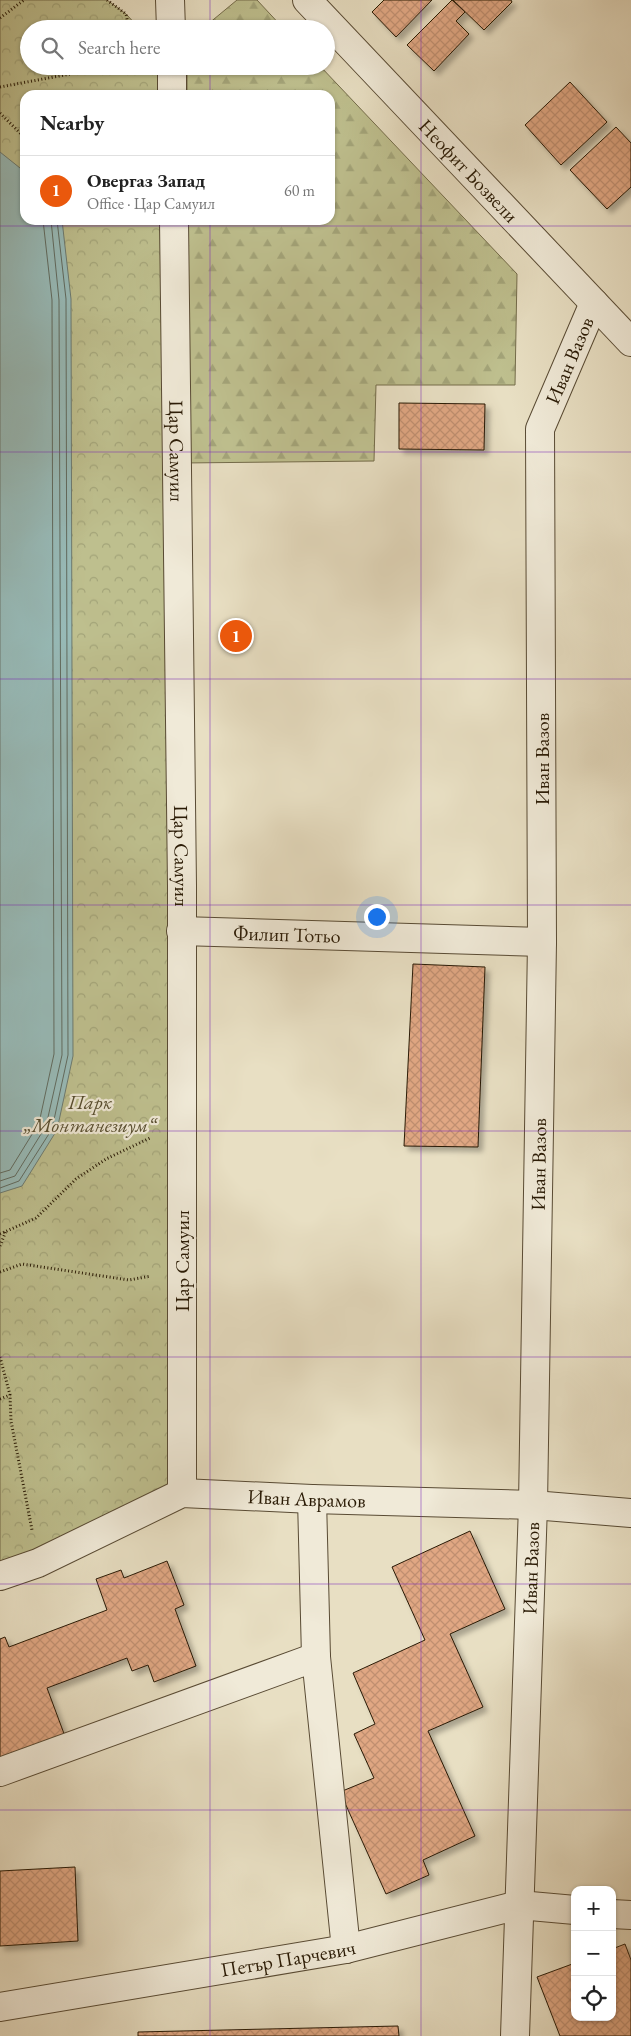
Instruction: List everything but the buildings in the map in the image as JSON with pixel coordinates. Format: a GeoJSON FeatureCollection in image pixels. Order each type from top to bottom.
{"type":"FeatureCollection","features":[{"type":"Feature","properties":{"kind":"street"},"geometry":{"type":"LineString","coordinates":[[170,0],[171,20]]}},
{"type":"Feature","properties":{"kind":"street","name":"Неофит Бозвели"},"geometry":{"type":"LineString","coordinates":[[306,0],[325,20]]}},
{"type":"Feature","properties":{"kind":"street","name":"Неофит Бозвели"},"geometry":{"type":"LineString","coordinates":[[335,31],[631,342]]}},
{"type":"Feature","properties":{"kind":"street"},"geometry":{"type":"LineString","coordinates":[[172,75],[172,90]]}},
{"type":"Feature","properties":{"kind":"street","name":"Цар Самуил"},"geometry":{"type":"LineString","coordinates":[[174,225],[181,931],[182,1493]]}},
{"type":"Feature","properties":{"kind":"street","name":"Иван Вазов"},"geometry":{"type":"LineString","coordinates":[[515,2036],[533,1505],[542,942],[540,429],[594,303]]}},
{"type":"Feature","properties":{"kind":"street","name":"Филип Тотьо"},"geometry":{"type":"LineString","coordinates":[[181,931],[542,942]]}},
{"type":"Feature","properties":{"kind":"street","name":"Иван Аврамов"},"geometry":{"type":"LineString","coordinates":[[0,1576],[38,1563],[182,1493],[312,1499],[533,1505],[631,1513]]}},
{"type":"Feature","properties":{"kind":"street"},"geometry":{"type":"LineString","coordinates":[[312,1499],[316,1657],[346,1949]]}},
{"type":"Feature","properties":{"kind":"street"},"geometry":{"type":"LineString","coordinates":[[0,1772],[316,1657]]}},
{"type":"Feature","properties":{"kind":"street","name":"Петър Парчевич"},"geometry":{"type":"LineString","coordinates":[[0,2007],[346,1949],[519,1905],[571,1910]]}},
{"type":"Feature","properties":{"kind":"street"},"geometry":{"type":"LineString","coordinates":[[616,1914],[631,1915]]}},
{"type":"Feature","properties":{"kind":"path"},"geometry":{"type":"LineString","coordinates":[[0,18],[24,0]]}},
{"type":"Feature","properties":{"kind":"path"},"geometry":{"type":"LineString","coordinates":[[107,0],[126,14],[127,20]]}},
{"type":"Feature","properties":{"kind":"path"},"geometry":{"type":"LineString","coordinates":[[0,87],[65,75]]}},
{"type":"Feature","properties":{"kind":"path"},"geometry":{"type":"LineString","coordinates":[[0,113],[20,133]]}},
{"type":"Feature","properties":{"kind":"path"},"geometry":{"type":"LineString","coordinates":[[0,1234],[36,1218],[76,1179],[106,1159],[182,1123]]}},
{"type":"Feature","properties":{"kind":"path"},"geometry":{"type":"LineString","coordinates":[[0,1246],[6,1231]]}},
{"type":"Feature","properties":{"kind":"path"},"geometry":{"type":"LineString","coordinates":[[0,1272],[22,1264],[130,1280],[182,1272]]}},
{"type":"Feature","properties":{"kind":"path"},"geometry":{"type":"LineString","coordinates":[[0,1357],[10,1394],[12,1421],[38,1563]]}},
{"type":"Feature","properties":{"kind":"path"},"geometry":{"type":"LineString","coordinates":[[0,1399],[10,1394]]}},
{"type":"Feature","properties":{"kind":"green space","name":"Парк „Монтанезиум“"},"geometry":{"type":"Polygon","coordinates":[[[0,0],[107,0],[132,20],[20,20],[20,75],[163,75],[163,90],[20,90],[20,225],[166,225],[182,1493],[0,1576],[0,0]]]}},
{"type":"Feature","properties":{"kind":"green space"},"geometry":{"type":"Polygon","coordinates":[[[237,0],[257,0],[276,20],[213,20],[237,0]]]}},
{"type":"Feature","properties":{"kind":"green space"},"geometry":{"type":"Polygon","coordinates":[[[187,75],[329,75],[517,274],[515,385],[376,385],[374,461],[183,463],[185,225],[335,225],[335,90],[187,90],[187,75]]]}},
{"type":"Feature","properties":{"kind":"water"},"geometry":{"type":"Polygon","coordinates":[[[0,152],[20,168],[20,225],[63,225],[71,299],[73,1056],[57,1130],[22,1186],[0,1193],[0,152]]]}},
{"type":"Feature","properties":{"kind":"place","name":"Овергаз Запад"},"geometry":{"type":"Point","coordinates":[236,636]}}]}
